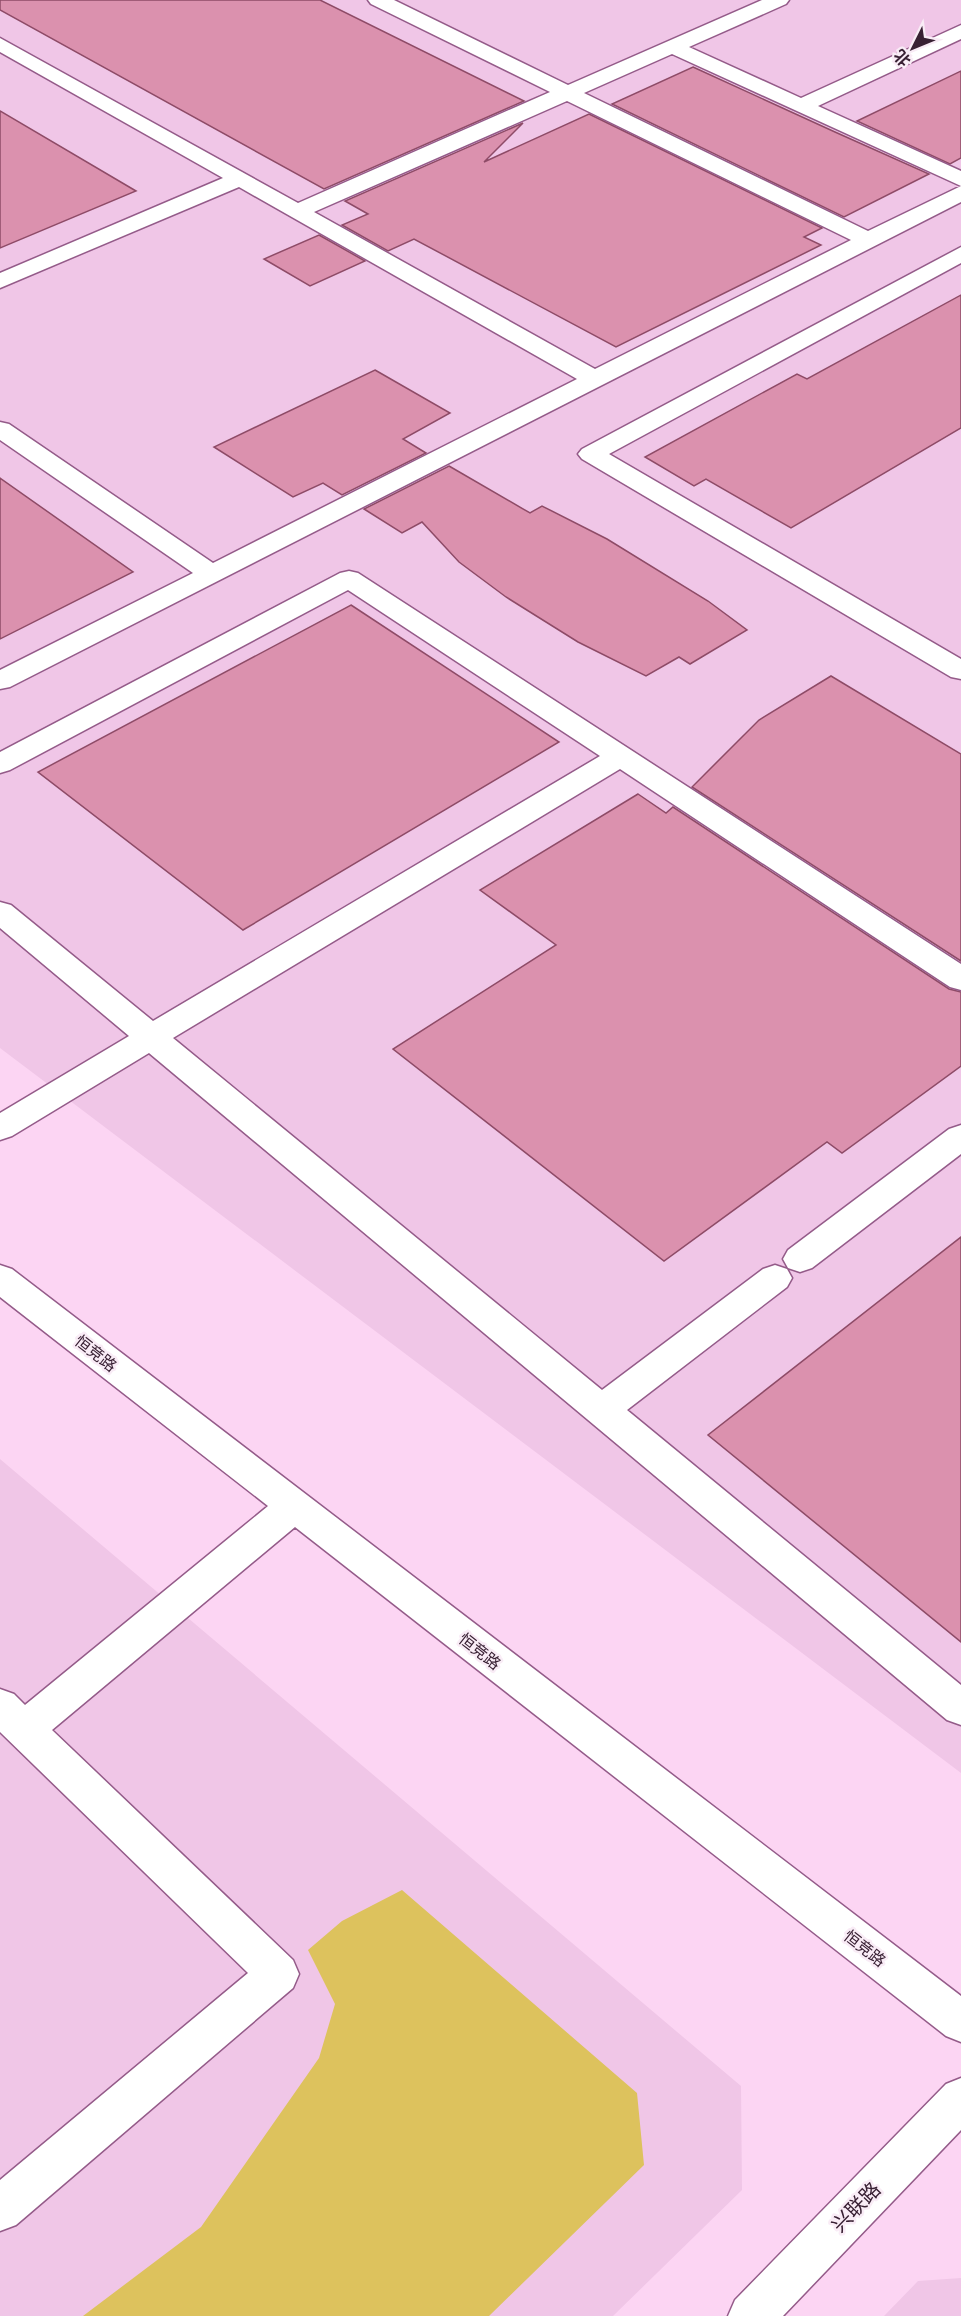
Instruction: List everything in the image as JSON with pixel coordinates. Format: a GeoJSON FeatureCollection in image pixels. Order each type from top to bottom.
{"type":"FeatureCollection","features":[{"type":"Feature","properties":{"kind":"street"},"geometry":{"type":"LineString","coordinates":[[378,0],[868,240]]}},
{"type":"Feature","properties":{"kind":"street"},"geometry":{"type":"LineString","coordinates":[[297,211],[779,0]]}},
{"type":"Feature","properties":{"kind":"street"},"geometry":{"type":"LineString","coordinates":[[801,106],[961,31]]}},
{"type":"Feature","properties":{"kind":"street"},"geometry":{"type":"LineString","coordinates":[[0,44],[595,379]]}},
{"type":"Feature","properties":{"kind":"street"},"geometry":{"type":"LineString","coordinates":[[672,47],[961,179]]}},
{"type":"Feature","properties":{"kind":"street"},"geometry":{"type":"LineString","coordinates":[[0,281],[240,179]]}},
{"type":"Feature","properties":{"kind":"street"},"geometry":{"type":"LineString","coordinates":[[0,681],[961,193]]}},
{"type":"Feature","properties":{"kind":"street"},"geometry":{"type":"LineString","coordinates":[[961,254],[591,454],[961,671]]}},
{"type":"Feature","properties":{"kind":"street"},"geometry":{"type":"LineString","coordinates":[[0,429],[212,573]]}},
{"type":"Feature","properties":{"kind":"street"},"geometry":{"type":"LineString","coordinates":[[0,764],[349,579],[961,979]]}},
{"type":"Feature","properties":{"kind":"street"},"geometry":{"type":"LineString","coordinates":[[0,1128],[621,756]]}},
{"type":"Feature","properties":{"kind":"street"},"geometry":{"type":"LineString","coordinates":[[0,912],[961,1708]]}},
{"type":"Feature","properties":{"kind":"street"},"geometry":{"type":"LineString","coordinates":[[602,1410],[961,1137]]}},
{"type":"Feature","properties":{"kind":"street","name":"恒竞路"},"geometry":{"type":"LineString","coordinates":[[0,1278],[961,2022]]}},
{"type":"Feature","properties":{"kind":"street"},"geometry":{"type":"LineString","coordinates":[[0,2209],[278,1974],[12,1718],[293,1507]]}},
{"type":"Feature","properties":{"kind":"street","name":"兴联路"},"geometry":{"type":"LineString","coordinates":[[751,2316],[961,2099]]}},
{"type":"Feature","properties":{"kind":"shaded area"},"geometry":{"type":"Polygon","coordinates":[[[0,0],[961,0],[961,1773],[0,1048],[0,0]]]}},
{"type":"Feature","properties":{"kind":"shaded area"},"geometry":{"type":"Polygon","coordinates":[[[0,1459],[741,2086],[742,2190],[613,2316],[0,2316],[0,1459]]]}},
{"type":"Feature","properties":{"kind":"shaded area"},"geometry":{"type":"Polygon","coordinates":[[[402,1890],[637,2093],[644,2165],[489,2316],[83,2316],[201,2227],[319,2058],[335,2004],[308,1950],[342,1921],[402,1890]]]}},
{"type":"Feature","properties":{"kind":"shaded area"},"geometry":{"type":"Polygon","coordinates":[[[961,2278],[961,2316],[884,2316],[918,2281],[961,2278]]]}},
{"type":"Feature","properties":{"kind":"building"},"geometry":{"type":"Polygon","coordinates":[[[0,0],[320,0],[524,101],[324,189],[0,10],[0,0]]]}},
{"type":"Feature","properties":{"kind":"building"},"geometry":{"type":"Polygon","coordinates":[[[693,67],[929,174],[844,217],[612,104],[693,67]]]}},
{"type":"Feature","properties":{"kind":"building"},"geometry":{"type":"Polygon","coordinates":[[[961,71],[961,158],[950,164],[857,121],[961,71]]]}},
{"type":"Feature","properties":{"kind":"building"},"geometry":{"type":"Polygon","coordinates":[[[0,111],[136,191],[0,248],[0,111]]]}},
{"type":"Feature","properties":{"kind":"building"},"geometry":{"type":"Polygon","coordinates":[[[589,114],[822,228],[804,237],[821,245],[616,347],[414,239],[388,251],[342,225],[368,214],[345,201],[523,123],[484,162],[589,114]]]}},
{"type":"Feature","properties":{"kind":"building"},"geometry":{"type":"Polygon","coordinates":[[[319,235],[365,261],[310,286],[264,259],[319,235]]]}},
{"type":"Feature","properties":{"kind":"building"},"geometry":{"type":"Polygon","coordinates":[[[961,295],[961,428],[791,528],[706,479],[694,486],[645,457],[797,374],[807,379],[961,295]]]}},
{"type":"Feature","properties":{"kind":"building"},"geometry":{"type":"Polygon","coordinates":[[[375,370],[450,413],[403,439],[426,453],[342,495],[323,483],[293,497],[214,447],[375,370]]]}},
{"type":"Feature","properties":{"kind":"building"},"geometry":{"type":"Polygon","coordinates":[[[449,466],[530,513],[542,506],[607,539],[708,601],[747,630],[690,664],[679,657],[646,676],[578,642],[506,597],[459,562],[422,522],[402,533],[364,509],[449,466]]]}},
{"type":"Feature","properties":{"kind":"building"},"geometry":{"type":"Polygon","coordinates":[[[0,478],[133,572],[0,639],[0,478]]]}},
{"type":"Feature","properties":{"kind":"building"},"geometry":{"type":"Polygon","coordinates":[[[351,605],[559,742],[243,930],[38,772],[351,605]]]}},
{"type":"Feature","properties":{"kind":"building"},"geometry":{"type":"Polygon","coordinates":[[[831,676],[961,754],[961,961],[692,787],[759,720],[831,676]]]}},
{"type":"Feature","properties":{"kind":"building"},"geometry":{"type":"Polygon","coordinates":[[[638,794],[666,813],[673,807],[949,989],[961,992],[961,1066],[842,1153],[827,1142],[664,1261],[393,1049],[556,945],[480,890],[638,794]]]}},
{"type":"Feature","properties":{"kind":"building"},"geometry":{"type":"Polygon","coordinates":[[[961,1237],[961,1642],[708,1435],[961,1237]]]}}]}
